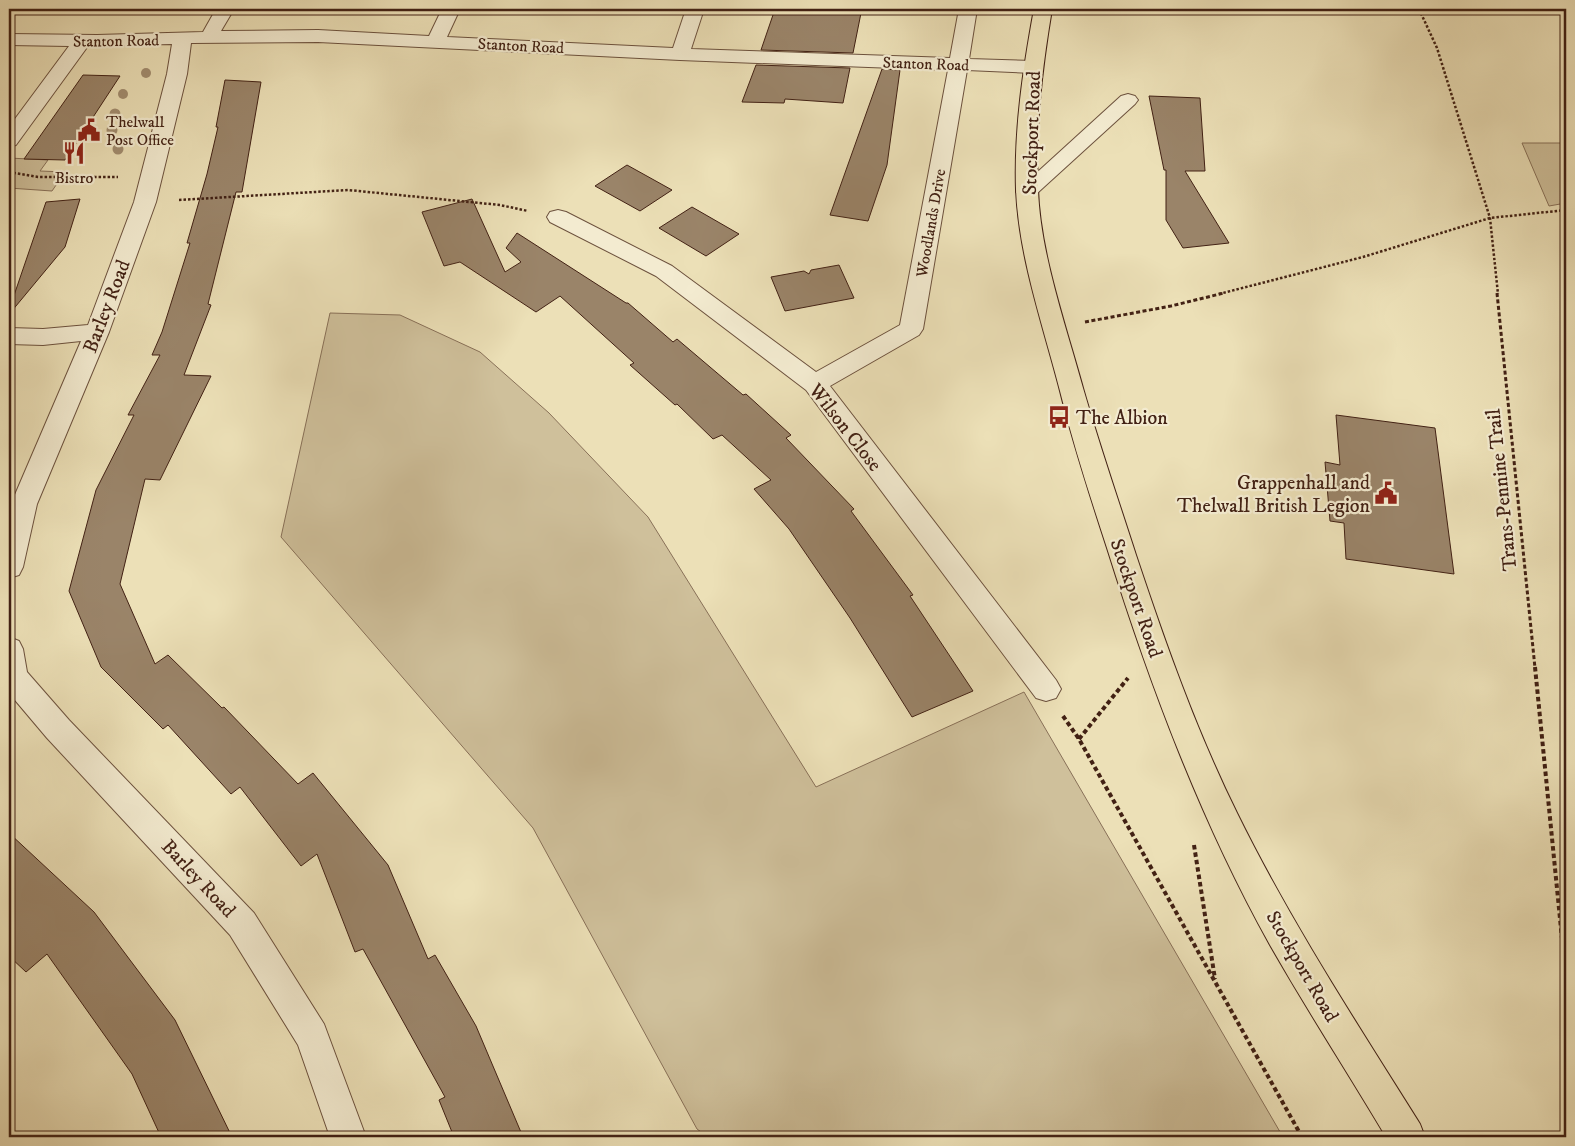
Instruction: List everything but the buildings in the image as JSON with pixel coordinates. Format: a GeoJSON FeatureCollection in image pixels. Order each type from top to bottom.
{"type":"FeatureCollection","features":[{"type":"Feature","properties":{"kind":"main road","name":"Stockport Road"},"geometry":{"type":"LineString","coordinates":[[1043,9],[1033,67],[1027,134],[1026,192],[1037,261],[1082,430],[1153,646],[1194,754],[1226,824],[1282,933],[1407,1137]]}},
{"type":"Feature","properties":{"kind":"street"},"geometry":{"type":"LineString","coordinates":[[209,37],[225,9]]}},
{"type":"Feature","properties":{"kind":"street"},"geometry":{"type":"LineString","coordinates":[[436,41],[451,9]]}},
{"type":"Feature","properties":{"kind":"street"},"geometry":{"type":"LineString","coordinates":[[680,54],[696,9]]}},
{"type":"Feature","properties":{"kind":"street","name":"Woodlands Drive"},"geometry":{"type":"LineString","coordinates":[[815,384],[911,329],[968,9]]}},
{"type":"Feature","properties":{"kind":"street","name":"Stanton Road"},"geometry":{"type":"LineString","coordinates":[[9,39],[82,41],[318,36],[680,54],[1033,67]]}},
{"type":"Feature","properties":{"kind":"street","name":"Barley Road"},"geometry":{"type":"LineString","coordinates":[[9,567],[24,504],[97,332],[145,202],[177,74],[182,38]]}},
{"type":"Feature","properties":{"kind":"street"},"geometry":{"type":"LineString","coordinates":[[9,141],[82,41]]}},
{"type":"Feature","properties":{"kind":"street"},"geometry":{"type":"LineString","coordinates":[[1026,192],[1128,100]]}},
{"type":"Feature","properties":{"kind":"street","name":"Wilson Close"},"geometry":{"type":"LineString","coordinates":[[558,217],[664,270],[815,384],[1046,689]]}},
{"type":"Feature","properties":{"kind":"street"},"geometry":{"type":"LineString","coordinates":[[9,336],[43,338],[97,332]]}},
{"type":"Feature","properties":{"kind":"street","name":"Barley Road"},"geometry":{"type":"LineString","coordinates":[[9,650],[13,677],[58,729],[242,924],[312,1036],[348,1137]]}},
{"type":"Feature","properties":{"kind":"path","name":"Trans-Pennine Trail"},"geometry":{"type":"LineString","coordinates":[[1419,9],[1437,48],[1490,218],[1566,979]]}},
{"type":"Feature","properties":{"kind":"path"},"geometry":{"type":"LineString","coordinates":[[9,172],[38,177],[70,178],[152,174]]}},
{"type":"Feature","properties":{"kind":"path"},"geometry":{"type":"LineString","coordinates":[[145,202],[348,190],[500,205],[558,217]]}},
{"type":"Feature","properties":{"kind":"path"},"geometry":{"type":"LineString","coordinates":[[1055,328],[1180,303],[1363,257],[1490,218],[1566,210]]}},
{"type":"Feature","properties":{"kind":"path"},"geometry":{"type":"LineString","coordinates":[[1153,646],[1079,739],[1302,1137]]}},
{"type":"Feature","properties":{"kind":"shaded area"},"geometry":{"type":"Polygon","coordinates":[[[1522,143],[1566,143],[1566,203],[1549,206],[1522,143]]]}},
{"type":"Feature","properties":{"kind":"shaded area"},"geometry":{"type":"Polygon","coordinates":[[[9,158],[48,160],[40,171],[65,172],[52,191],[9,188],[9,158]]]}},
{"type":"Feature","properties":{"kind":"shaded area"},"geometry":{"type":"Polygon","coordinates":[[[330,313],[400,315],[480,352],[549,413],[648,517],[816,787],[1024,692],[1283,1137],[708,1137],[697,1129],[533,828],[281,537],[330,313]]]}},
{"type":"Feature","properties":{"kind":"place","name":"Thelwall Post Office"},"geometry":{"type":"Point","coordinates":[89,130]}},
{"type":"Feature","properties":{"kind":"place","name":"Bistro"},"geometry":{"type":"Point","coordinates":[74,153]}},
{"type":"Feature","properties":{"kind":"place","name":"The Albion"},"geometry":{"type":"Point","coordinates":[1059,417]}},
{"type":"Feature","properties":{"kind":"place","name":"Grappenhall and Thelwall British Legion"},"geometry":{"type":"Point","coordinates":[1386,493]}}]}
